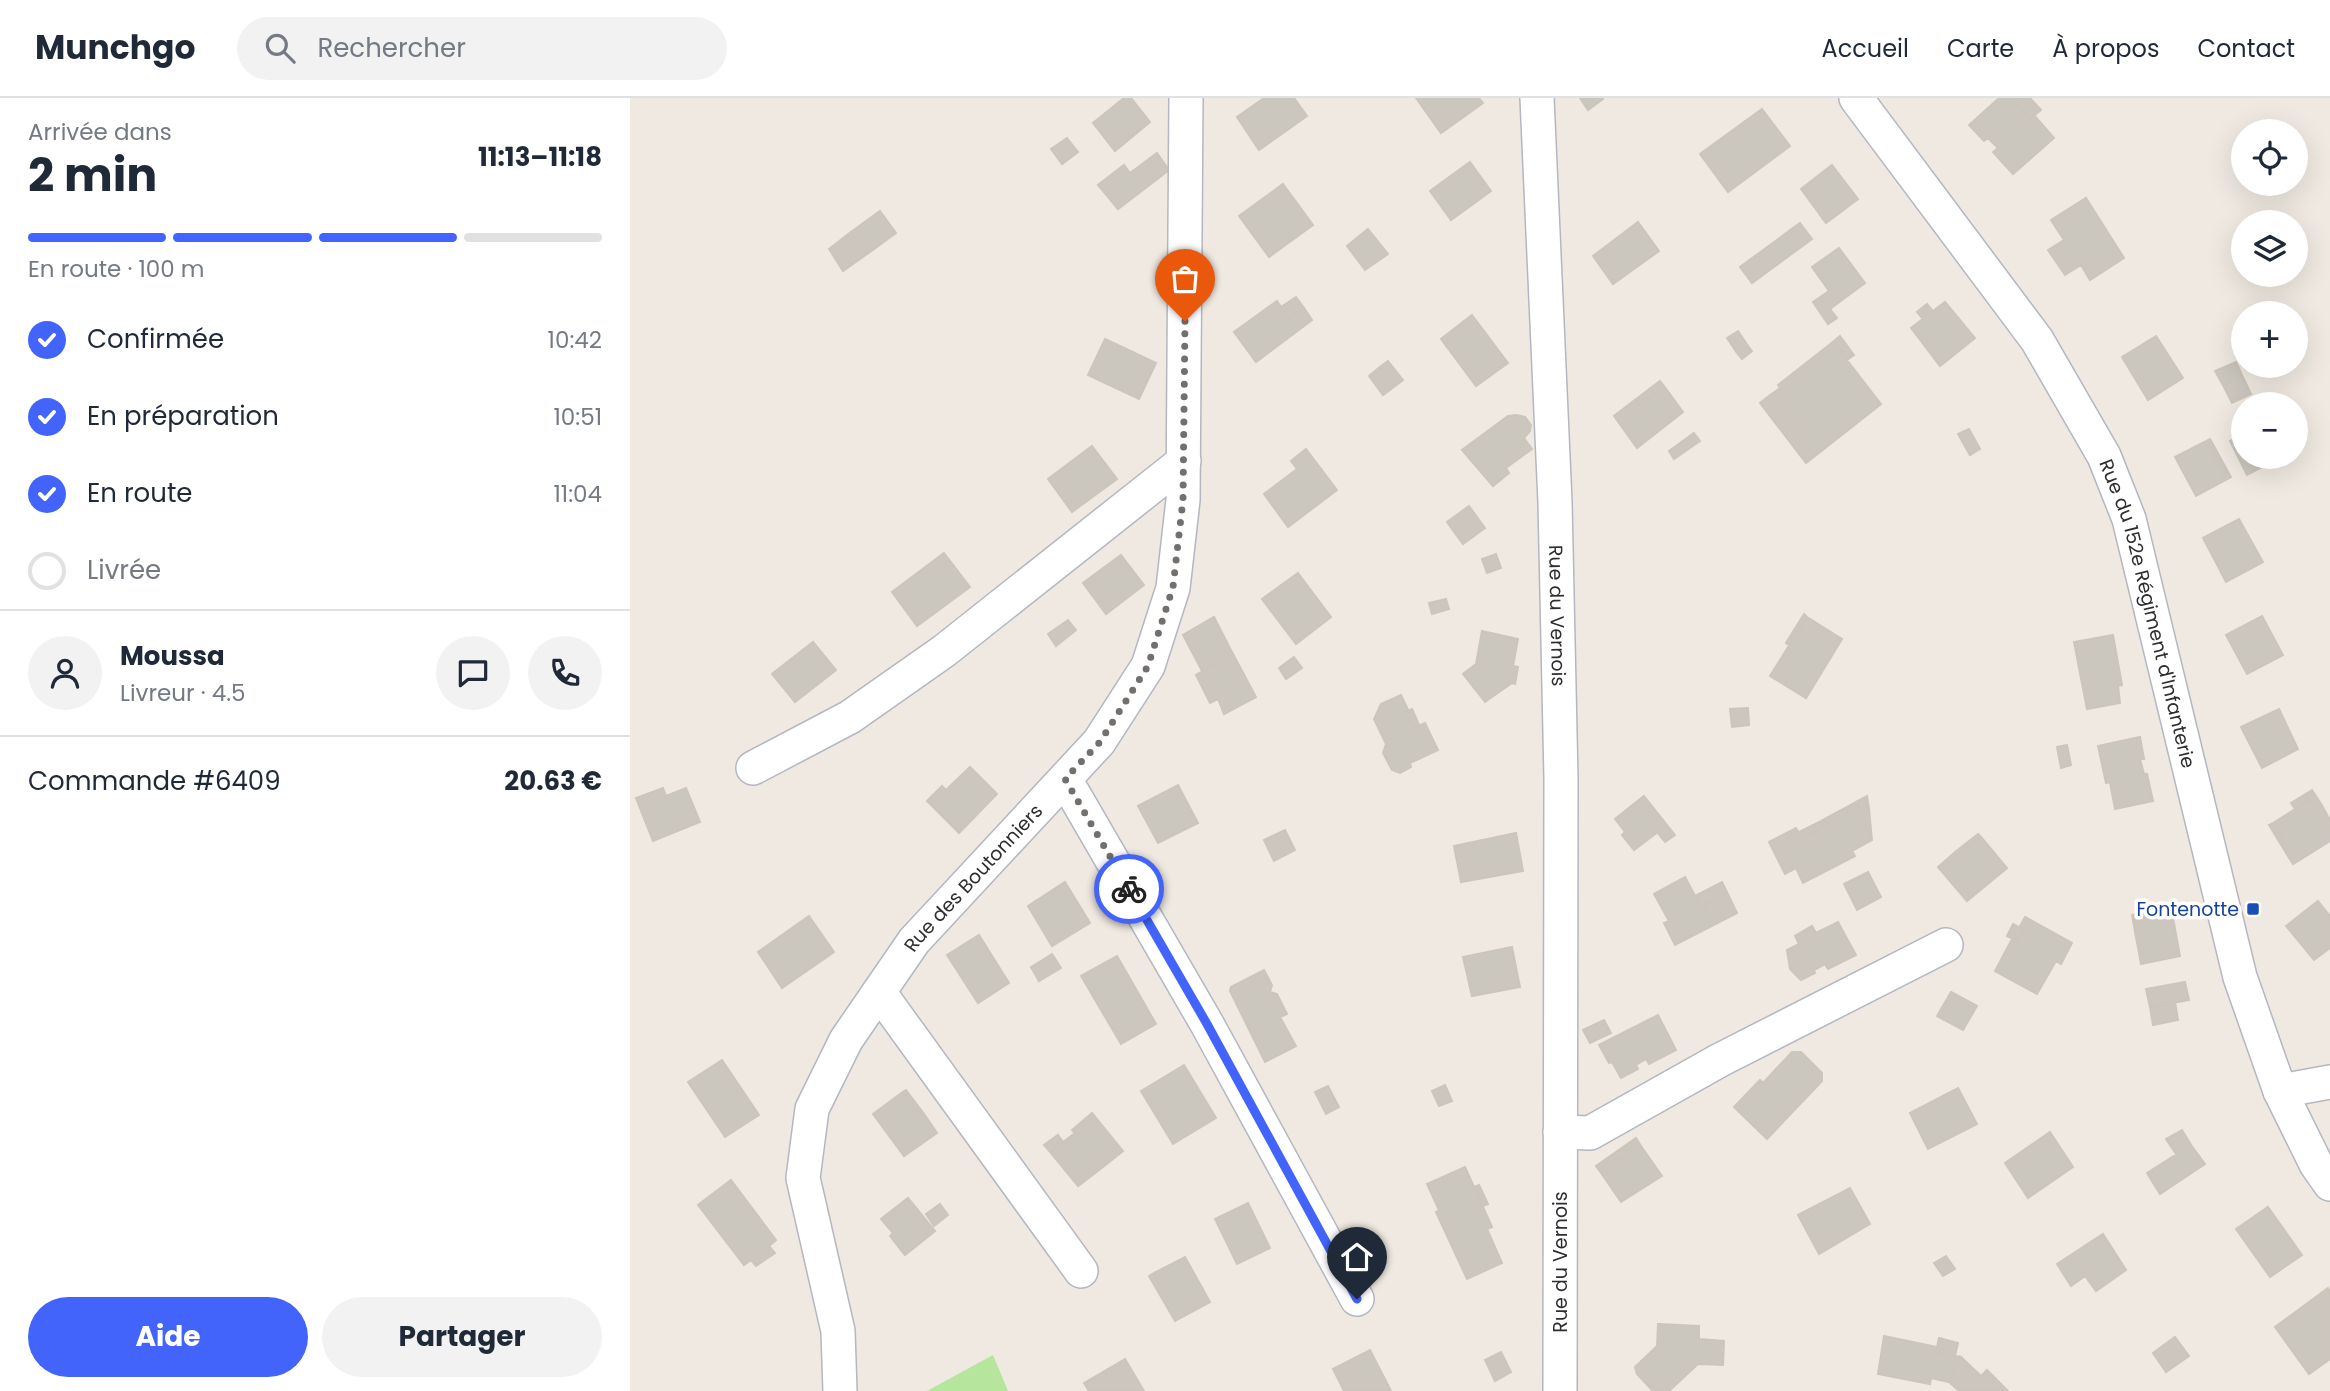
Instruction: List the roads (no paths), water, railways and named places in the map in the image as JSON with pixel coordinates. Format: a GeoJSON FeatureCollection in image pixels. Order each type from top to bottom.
{"type":"FeatureCollection","features":[{"type":"Feature","properties":{"kind":"street","name":"Rue des Boutonniers"},"geometry":{"type":"LineString","coordinates":[[840,1391],[838,1331],[803,1178],[812,1109],[846,1040],[914,942],[1100,742],[1148,666],[1173,587],[1183,500],[1186,98]]}},
{"type":"Feature","properties":{"kind":"street","name":"Rue du Vernois"},"geometry":{"type":"LineString","coordinates":[[1537,98],[1555,502],[1561,765],[1560,1391]]}},
{"type":"Feature","properties":{"kind":"street","name":"Rue du 152e Régiment d'Infanterie"},"geometry":{"type":"LineString","coordinates":[[1856,98],[2037,340],[2104,456],[2130,519],[2240,977],[2280,1091],[2316,1164],[2330,1184]]}},
{"type":"Feature","properties":{"kind":"street"},"geometry":{"type":"LineString","coordinates":[[753,768],[850,717],[923,665],[1184,461]]}},
{"type":"Feature","properties":{"kind":"street"},"geometry":{"type":"LineString","coordinates":[[1065,779],[1207,1024],[1357,1299]]}},
{"type":"Feature","properties":{"kind":"street"},"geometry":{"type":"LineString","coordinates":[[1560,1132],[1590,1133],[1720,1060],[1946,944]]}},
{"type":"Feature","properties":{"kind":"street"},"geometry":{"type":"LineString","coordinates":[[879,992],[1081,1271]]}},
{"type":"Feature","properties":{"kind":"street"},"geometry":{"type":"LineString","coordinates":[[2280,1091],[2330,1082]]}},
{"type":"Feature","properties":{"kind":"place","name":"Fontenotte"},"geometry":{"type":"Point","coordinates":[2253,909]}}]}
